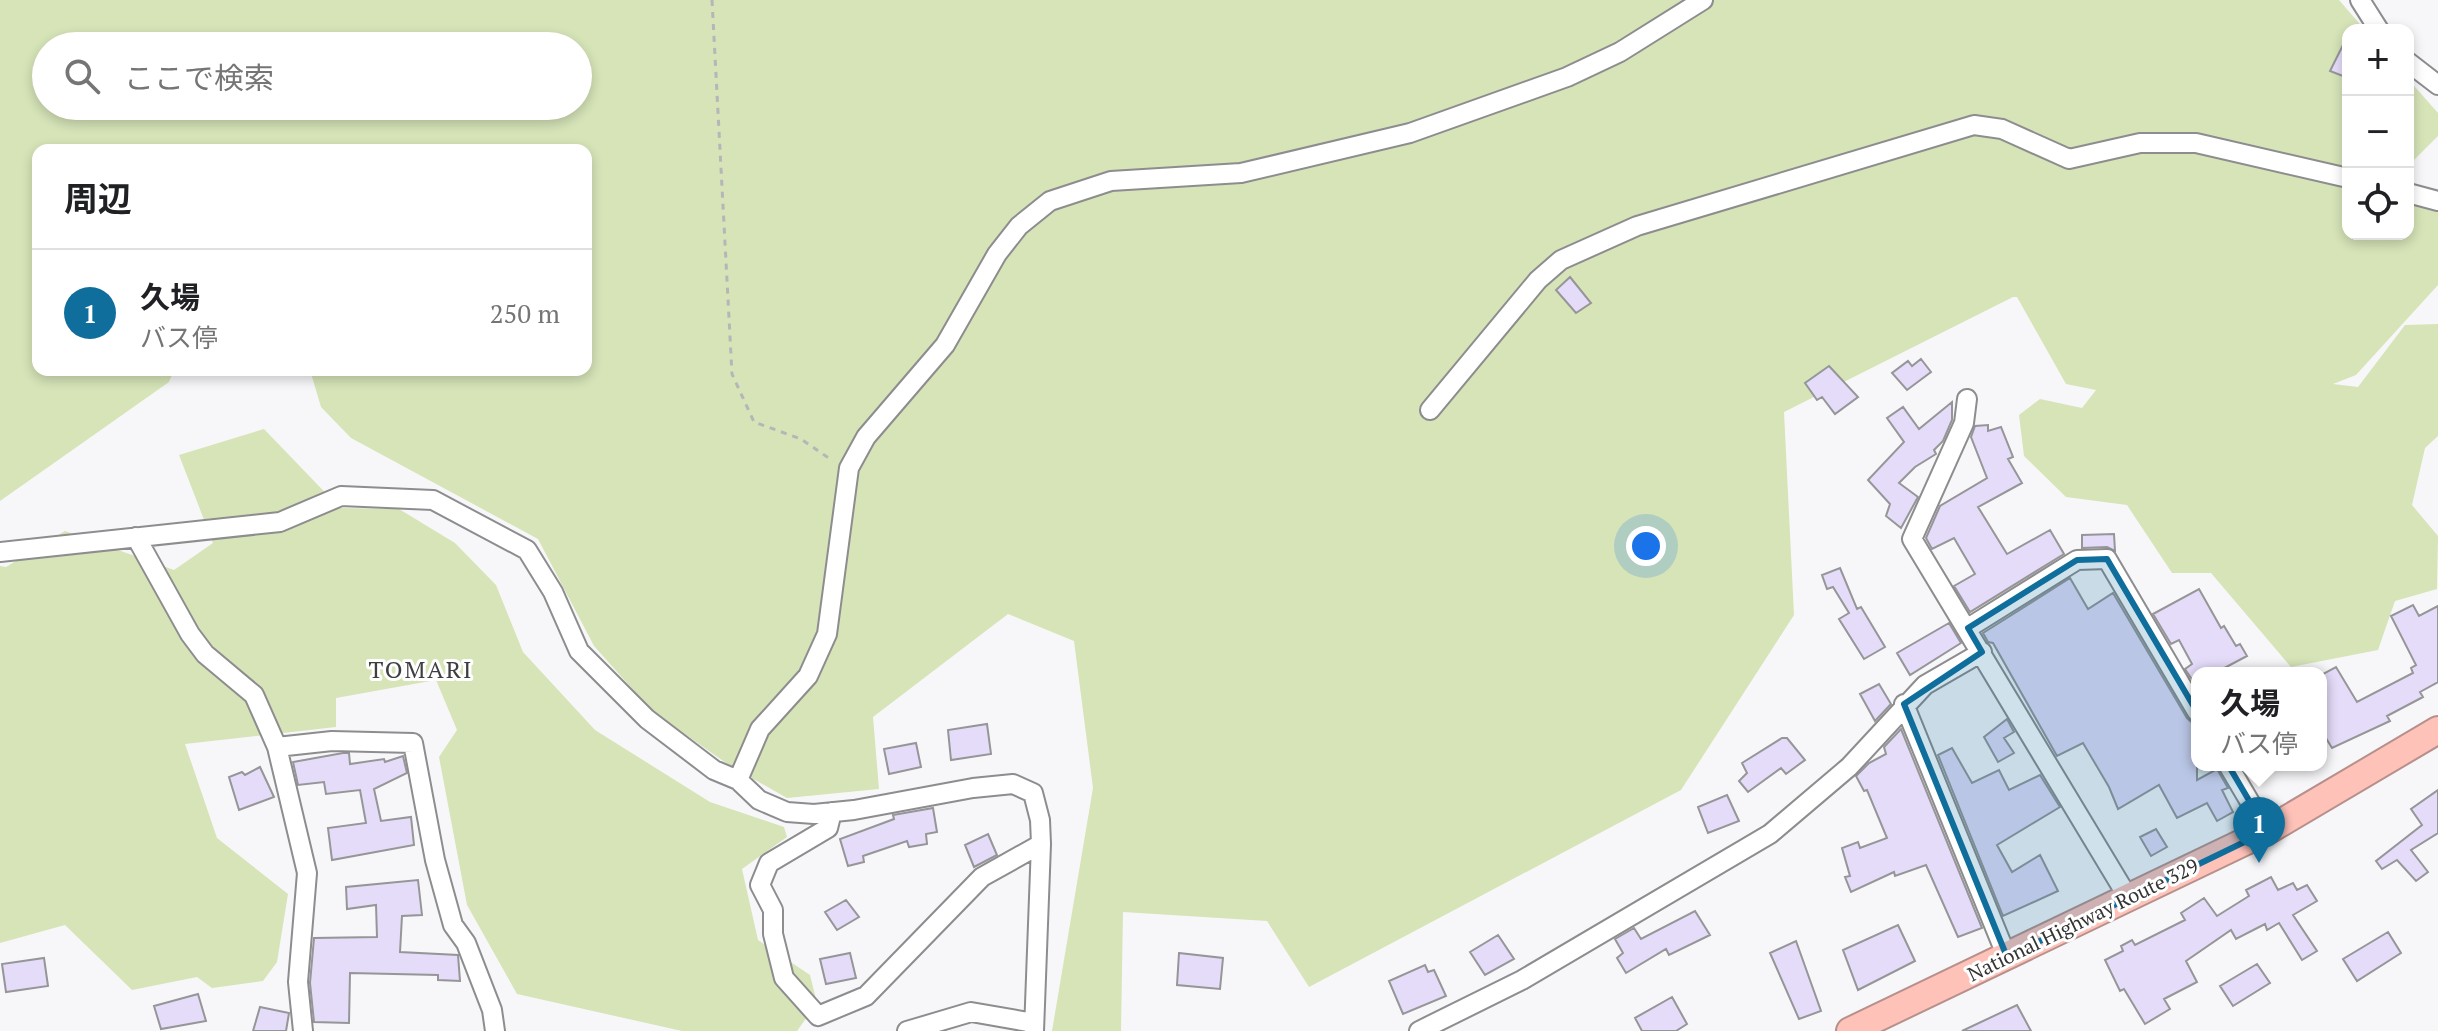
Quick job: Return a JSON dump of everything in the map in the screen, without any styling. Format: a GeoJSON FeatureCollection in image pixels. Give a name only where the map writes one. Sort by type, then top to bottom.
{"type":"FeatureCollection","features":[{"type":"Feature","properties":{"kind":"highway","name":"National Highway Route 329"},"geometry":{"type":"LineString","coordinates":[[1850,1031],[2267,831],[2438,730]]}},
{"type":"Feature","properties":{"kind":"street"},"geometry":{"type":"LineString","coordinates":[[738,780],[760,729],[808,676],[827,634],[849,468],[866,437],[945,345],[997,254],[1019,226],[1050,201],[1111,181],[1241,173],[1410,133],[1567,77],[1620,52],[1703,0]]}},
{"type":"Feature","properties":{"kind":"street"},"geometry":{"type":"LineString","coordinates":[[2360,0],[2375,24]]}},
{"type":"Feature","properties":{"kind":"street"},"geometry":{"type":"LineString","coordinates":[[2414,67],[2438,85]]}},
{"type":"Feature","properties":{"kind":"street"},"geometry":{"type":"LineString","coordinates":[[1430,410],[1538,280],[1561,260],[1637,226],[1974,125],[2002,129],[2069,159],[2140,143],[2196,143],[2342,177]]}},
{"type":"Feature","properties":{"kind":"street"},"geometry":{"type":"LineString","coordinates":[[2414,195],[2438,201]]}},
{"type":"Feature","properties":{"kind":"street"},"geometry":{"type":"LineString","coordinates":[[1967,399],[1964,423],[1912,539],[2129,899]]}},
{"type":"Feature","properties":{"kind":"street"},"geometry":{"type":"LineString","coordinates":[[0,552],[280,522],[341,496],[433,500],[527,550],[553,592],[579,651],[647,719],[714,770],[738,780],[759,800],[787,812],[832,812],[1013,784],[1033,793],[1040,820],[1041,844],[1034,1027],[971,1012],[907,1031]]}},
{"type":"Feature","properties":{"kind":"street"},"geometry":{"type":"LineString","coordinates":[[136,537],[197,644],[254,695],[277,747],[307,873],[298,982],[303,1031]]}},
{"type":"Feature","properties":{"kind":"street"},"geometry":{"type":"LineString","coordinates":[[1968,628],[2077,560],[2107,559],[2191,702]]}},
{"type":"Feature","properties":{"kind":"street"},"geometry":{"type":"LineString","coordinates":[[1419,1031],[1522,980],[1770,834],[1849,767],[1904,704],[1925,685],[1982,652]]}},
{"type":"Feature","properties":{"kind":"street"},"geometry":{"type":"LineString","coordinates":[[1904,704],[2007,957]]}},
{"type":"Feature","properties":{"kind":"street"},"geometry":{"type":"LineString","coordinates":[[277,747],[332,741],[413,743],[453,925],[466,943],[492,1010],[495,1031]]}},
{"type":"Feature","properties":{"kind":"street"},"geometry":{"type":"LineString","coordinates":[[2232,771],[2267,831]]}},
{"type":"Feature","properties":{"kind":"street"},"geometry":{"type":"LineString","coordinates":[[832,812],[828,828],[769,863],[760,885],[773,910],[773,934],[784,978],[818,1016],[866,996],[982,877],[1041,844]]}},
{"type":"Feature","properties":{"kind":"path"},"geometry":{"type":"LineString","coordinates":[[712,0],[732,374],[754,422],[801,439],[849,468]]}},
{"type":"Feature","properties":{"kind":"highlighted area"},"geometry":{"type":"Polygon","coordinates":[[[2107,559],[2267,831],[2007,957],[1904,704],[1982,652],[1968,628],[2077,560],[2107,559]]]}},
{"type":"Feature","properties":{"kind":"green space"},"geometry":{"type":"Polygon","coordinates":[[[0,0],[2339,0],[2360,24],[2342,24],[2342,240],[2414,240],[2414,186],[2438,199],[2438,285],[2356,375],[2333,384],[2358,387],[2405,325],[2438,324],[2438,436],[2425,448],[2412,505],[2438,536],[2437,589],[2395,601],[2378,650],[2291,667],[2211,573],[2172,573],[2127,505],[2066,497],[2024,456],[2019,415],[2040,399],[2082,408],[2096,390],[2066,384],[2017,297],[2013,297],[1784,412],[1794,615],[1681,790],[1309,987],[1267,921],[1123,912],[1121,1031],[1052,1031],[1093,788],[1074,641],[1008,614],[873,717],[879,789],[787,798],[729,765],[652,711],[594,646],[538,539],[351,438],[321,407],[312,376],[592,376],[592,144],[32,144],[32,376],[172,376],[169,382],[0,501],[0,0]]]}},
{"type":"Feature","properties":{"kind":"green space"},"geometry":{"type":"Polygon","coordinates":[[[2414,86],[2438,113],[2438,136],[2414,160],[2414,86]]]}},
{"type":"Feature","properties":{"kind":"green space"},"geometry":{"type":"Polygon","coordinates":[[[264,429],[340,508],[399,509],[455,543],[496,585],[523,652],[595,730],[710,802],[784,827],[787,837],[742,869],[758,940],[810,975],[817,1003],[797,1031],[682,1031],[517,994],[467,905],[439,757],[457,730],[436,680],[336,698],[336,727],[185,744],[217,838],[288,894],[277,962],[263,981],[212,988],[197,977],[132,990],[65,925],[0,943],[0,566],[6,567],[65,531],[174,570],[213,543],[179,455],[264,429]]]}},
{"type":"Feature","properties":{"kind":"building"},"geometry":{"type":"Polygon","coordinates":[[[2342,47],[2342,76],[2330,71],[2342,47]]]}},
{"type":"Feature","properties":{"kind":"building"},"geometry":{"type":"Polygon","coordinates":[[[1570,277],[1591,303],[1576,313],[1556,290],[1570,277]]]}},
{"type":"Feature","properties":{"kind":"building"},"geometry":{"type":"Polygon","coordinates":[[[1921,359],[1931,372],[1907,390],[1892,373],[1908,361],[1912,366],[1921,359]]]}},
{"type":"Feature","properties":{"kind":"building"},"geometry":{"type":"Polygon","coordinates":[[[1829,366],[1858,397],[1835,414],[1822,397],[1817,400],[1805,383],[1829,366]]]}},
{"type":"Feature","properties":{"kind":"building"},"geometry":{"type":"Polygon","coordinates":[[[1952,402],[1952,420],[1943,441],[1934,450],[1936,454],[1915,467],[1899,483],[1918,497],[1901,528],[1886,516],[1890,504],[1868,480],[1904,442],[1887,418],[1903,407],[1919,429],[1952,402]]]}},
{"type":"Feature","properties":{"kind":"building"},"geometry":{"type":"Polygon","coordinates":[[[1988,425],[1988,431],[2001,427],[2013,457],[2008,459],[2022,483],[1978,507],[2007,554],[2050,530],[2064,554],[1970,612],[1954,586],[1975,574],[1954,538],[1932,549],[1926,538],[1940,506],[1987,478],[1971,437],[1975,426],[1988,425]]]}},
{"type":"Feature","properties":{"kind":"building"},"geometry":{"type":"Polygon","coordinates":[[[2114,534],[2115,551],[2107,547],[2082,548],[2082,535],[2114,534]]]}},
{"type":"Feature","properties":{"kind":"building"},"geometry":{"type":"Polygon","coordinates":[[[1840,568],[1857,609],[1861,607],[1885,647],[1864,659],[1839,619],[1849,613],[1833,587],[1827,589],[1822,575],[1840,568]]]}},
{"type":"Feature","properties":{"kind":"building"},"geometry":{"type":"Polygon","coordinates":[[[2070,578],[2088,609],[2113,593],[2191,722],[2191,771],[2197,771],[2197,780],[2218,771],[2228,788],[2222,790],[2233,812],[2217,821],[2207,803],[2177,818],[2159,785],[2118,809],[2083,743],[2057,756],[1993,643],[1988,642],[1983,633],[2070,578]]]}},
{"type":"Feature","properties":{"kind":"building"},"geometry":{"type":"Polygon","coordinates":[[[2199,589],[2221,628],[2224,626],[2236,646],[2240,644],[2247,656],[2226,667],[2191,667],[2191,678],[2185,669],[2192,664],[2179,640],[2171,644],[2153,614],[2199,589]]]}},
{"type":"Feature","properties":{"kind":"building"},"geometry":{"type":"Polygon","coordinates":[[[2413,605],[2419,616],[2438,606],[2438,682],[2420,692],[2423,697],[2387,716],[2390,721],[2332,748],[2327,740],[2327,672],[2336,667],[2357,702],[2413,673],[2411,668],[2416,665],[2391,616],[2413,605]]]}},
{"type":"Feature","properties":{"kind":"building"},"geometry":{"type":"Polygon","coordinates":[[[1949,623],[1961,643],[1910,675],[1897,653],[1949,623]]]}},
{"type":"Feature","properties":{"kind":"building"},"geometry":{"type":"Polygon","coordinates":[[[1879,684],[1891,704],[1875,721],[1860,694],[1879,684]]]}},
{"type":"Feature","properties":{"kind":"building"},"geometry":{"type":"Polygon","coordinates":[[[2007,719],[2014,732],[2004,738],[2014,753],[1998,762],[1984,737],[2007,719]]]}},
{"type":"Feature","properties":{"kind":"building"},"geometry":{"type":"Polygon","coordinates":[[[987,724],[991,754],[951,760],[948,730],[987,724]]]}},
{"type":"Feature","properties":{"kind":"building"},"geometry":{"type":"Polygon","coordinates":[[[1901,729],[1982,928],[1958,937],[1926,865],[1895,876],[1894,872],[1851,892],[1845,877],[1850,876],[1842,848],[1858,842],[1860,848],[1887,838],[1867,790],[1864,791],[1856,776],[1869,763],[1886,754],[1884,747],[1901,729]]]}},
{"type":"Feature","properties":{"kind":"building"},"geometry":{"type":"Polygon","coordinates":[[[1782,738],[1787,738],[1805,760],[1786,774],[1781,768],[1748,792],[1739,781],[1747,773],[1742,763],[1782,738]]]}},
{"type":"Feature","properties":{"kind":"building"},"geometry":{"type":"Polygon","coordinates":[[[916,743],[921,767],[889,774],[884,749],[916,743]]]}},
{"type":"Feature","properties":{"kind":"building"},"geometry":{"type":"Polygon","coordinates":[[[1952,748],[1972,783],[1999,770],[2009,790],[2040,775],[2060,807],[1997,845],[2012,872],[2040,855],[2058,891],[2003,916],[1938,755],[1952,748]]]}},
{"type":"Feature","properties":{"kind":"building"},"geometry":{"type":"Polygon","coordinates":[[[349,753],[350,764],[384,759],[385,762],[403,756],[407,773],[374,789],[381,821],[411,817],[414,845],[332,860],[328,828],[366,823],[360,790],[326,794],[324,782],[298,785],[293,762],[349,753]]]}},
{"type":"Feature","properties":{"kind":"building"},"geometry":{"type":"Polygon","coordinates":[[[260,767],[274,797],[239,810],[229,777],[242,772],[245,775],[260,767]]]}},
{"type":"Feature","properties":{"kind":"building"},"geometry":{"type":"Polygon","coordinates":[[[2438,790],[2438,833],[2411,850],[2428,872],[2416,881],[2397,860],[2382,869],[2376,861],[2422,825],[2411,809],[2438,790]]]}},
{"type":"Feature","properties":{"kind":"building"},"geometry":{"type":"Polygon","coordinates":[[[1727,795],[1739,821],[1708,833],[1698,807],[1727,795]]]}},
{"type":"Feature","properties":{"kind":"building"},"geometry":{"type":"Polygon","coordinates":[[[933,808],[937,832],[926,834],[927,844],[909,847],[907,841],[863,856],[864,862],[848,866],[840,839],[894,819],[893,815],[933,808]]]}},
{"type":"Feature","properties":{"kind":"building"},"geometry":{"type":"Polygon","coordinates":[[[2156,829],[2167,847],[2151,856],[2140,837],[2156,829]]]}},
{"type":"Feature","properties":{"kind":"building"},"geometry":{"type":"Polygon","coordinates":[[[988,834],[997,855],[974,867],[965,845],[988,834]]]}},
{"type":"Feature","properties":{"kind":"building"},"geometry":{"type":"Polygon","coordinates":[[[2271,877],[2278,890],[2293,883],[2297,890],[2307,885],[2317,901],[2293,915],[2317,951],[2302,960],[2279,923],[2267,930],[2265,924],[2236,939],[2231,930],[2186,961],[2197,982],[2164,999],[2170,1009],[2145,1024],[2124,989],[2120,991],[2105,960],[2123,951],[2121,946],[2132,940],[2135,945],[2185,920],[2181,913],[2204,898],[2217,916],[2249,896],[2246,890],[2271,877]]]}},
{"type":"Feature","properties":{"kind":"building"},"geometry":{"type":"Polygon","coordinates":[[[418,880],[422,915],[402,916],[400,952],[458,955],[460,981],[438,980],[438,975],[350,973],[349,1023],[314,1022],[310,983],[314,938],[377,937],[376,905],[347,909],[346,887],[418,880]]]}},
{"type":"Feature","properties":{"kind":"building"},"geometry":{"type":"Polygon","coordinates":[[[846,900],[859,917],[837,930],[825,912],[846,900]]]}},
{"type":"Feature","properties":{"kind":"building"},"geometry":{"type":"Polygon","coordinates":[[[1695,911],[1710,935],[1669,955],[1666,949],[1626,973],[1617,958],[1623,953],[1615,939],[1634,928],[1641,939],[1695,911]]]}},
{"type":"Feature","properties":{"kind":"building"},"geometry":{"type":"Polygon","coordinates":[[[1898,925],[1915,961],[1858,990],[1843,950],[1898,925]]]}},
{"type":"Feature","properties":{"kind":"building"},"geometry":{"type":"Polygon","coordinates":[[[2388,932],[2401,953],[2357,981],[2343,959],[2388,932]]]}},
{"type":"Feature","properties":{"kind":"building"},"geometry":{"type":"Polygon","coordinates":[[[1498,935],[1514,959],[1485,975],[1470,952],[1498,935]]]}},
{"type":"Feature","properties":{"kind":"building"},"geometry":{"type":"Polygon","coordinates":[[[1796,941],[1821,1011],[1799,1019],[1770,953],[1796,941]]]}},
{"type":"Feature","properties":{"kind":"building"},"geometry":{"type":"Polygon","coordinates":[[[850,953],[856,978],[826,984],[820,959],[850,953]]]}},
{"type":"Feature","properties":{"kind":"building"},"geometry":{"type":"Polygon","coordinates":[[[1179,953],[1223,958],[1220,989],[1177,985],[1179,953]]]}},
{"type":"Feature","properties":{"kind":"building"},"geometry":{"type":"Polygon","coordinates":[[[44,958],[48,986],[6,992],[2,964],[44,958]]]}},
{"type":"Feature","properties":{"kind":"building"},"geometry":{"type":"Polygon","coordinates":[[[2257,964],[2270,983],[2233,1006],[2220,986],[2257,964]]]}},
{"type":"Feature","properties":{"kind":"building"},"geometry":{"type":"Polygon","coordinates":[[[1425,965],[1428,972],[1434,970],[1446,996],[1403,1014],[1389,981],[1425,965]]]}},
{"type":"Feature","properties":{"kind":"building"},"geometry":{"type":"Polygon","coordinates":[[[198,994],[206,1021],[161,1029],[154,1006],[198,994]]]}},
{"type":"Feature","properties":{"kind":"building"},"geometry":{"type":"Polygon","coordinates":[[[1672,997],[1687,1024],[1676,1031],[1642,1031],[1635,1018],[1672,997]]]}},
{"type":"Feature","properties":{"kind":"building"},"geometry":{"type":"Polygon","coordinates":[[[2017,1005],[2031,1031],[1962,1031],[2017,1005]]]}},
{"type":"Feature","properties":{"kind":"building"},"geometry":{"type":"Polygon","coordinates":[[[260,1007],[289,1013],[286,1031],[253,1031],[260,1007]]]}},
{"type":"Feature","properties":{"kind":"place","name":"久場"},"geometry":{"type":"Point","coordinates":[2259,863]}},
{"type":"Feature","properties":{"kind":"district","name":"TOMARI"},"geometry":{"type":"Point","coordinates":[421,670]}}]}
